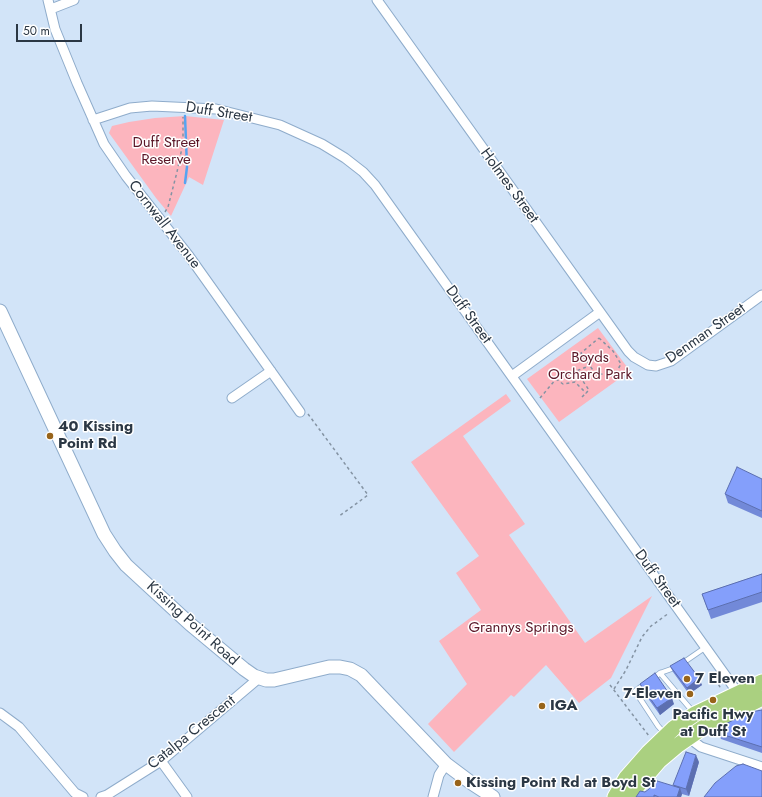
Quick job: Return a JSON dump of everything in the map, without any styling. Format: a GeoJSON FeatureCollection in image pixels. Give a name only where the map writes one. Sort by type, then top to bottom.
{"type":"FeatureCollection","features":[{"type":"Feature","properties":{"kind":"highway"},"geometry":{"type":"LineString","coordinates":[[614,797],[626,778],[648,753],[679,724],[695,714],[762,682]]}},
{"type":"Feature","properties":{"kind":"highway"},"geometry":{"type":"LineString","coordinates":[[628,797],[659,761],[688,738],[704,727],[762,698]]}},
{"type":"Feature","properties":{"kind":"main road","name":"Kissing Point Road"},"geometry":{"type":"LineString","coordinates":[[0,311],[104,534],[126,564],[190,624],[244,669],[259,678],[274,680],[329,666],[340,666],[361,675],[446,764],[493,797]]}},
{"type":"Feature","properties":{"kind":"street"},"geometry":{"type":"LineString","coordinates":[[49,5],[74,0]]}},
{"type":"Feature","properties":{"kind":"street","name":"Holmes Street"},"geometry":{"type":"LineString","coordinates":[[376,0],[628,351],[640,362],[648,365]]}},
{"type":"Feature","properties":{"kind":"street","name":"Cornwall Avenue"},"geometry":{"type":"LineString","coordinates":[[49,5],[56,28],[104,144],[126,176],[189,256],[300,412]]}},
{"type":"Feature","properties":{"kind":"street","name":"Duff Street"},"geometry":{"type":"LineString","coordinates":[[93,120],[130,108],[152,106],[216,109],[280,125],[322,144],[345,158],[363,172],[375,185],[738,693]]}},
{"type":"Feature","properties":{"kind":"street","name":"Denman Street"},"geometry":{"type":"LineString","coordinates":[[648,365],[656,366],[671,361],[762,295]]}},
{"type":"Feature","properties":{"kind":"street"},"geometry":{"type":"LineString","coordinates":[[512,376],[600,312]]}},
{"type":"Feature","properties":{"kind":"street"},"geometry":{"type":"LineString","coordinates":[[232,398],[271,371]]}},
{"type":"Feature","properties":{"kind":"street","name":"Catalpa Crescent"},"geometry":{"type":"LineString","coordinates":[[101,797],[107,795],[161,761],[259,678]]}},
{"type":"Feature","properties":{"kind":"street"},"geometry":{"type":"LineString","coordinates":[[0,713],[19,728],[75,793],[83,797]]}},
{"type":"Feature","properties":{"kind":"street"},"geometry":{"type":"LineString","coordinates":[[679,724],[688,738],[701,747],[737,762],[762,767]]}},
{"type":"Feature","properties":{"kind":"street"},"geometry":{"type":"LineString","coordinates":[[161,761],[187,797]]}},
{"type":"Feature","properties":{"kind":"street"},"geometry":{"type":"LineString","coordinates":[[433,797],[439,775],[446,764]]}},
{"type":"Feature","properties":{"kind":"lane"},"geometry":{"type":"LineString","coordinates":[[666,735],[658,726],[635,691],[660,673],[677,667],[706,648]]}},
{"type":"Feature","properties":{"kind":"lane"},"geometry":{"type":"LineString","coordinates":[[660,673],[695,714]]}},
{"type":"Feature","properties":{"kind":"path"},"geometry":{"type":"LineString","coordinates":[[160,220],[168,207],[178,172],[183,143],[183,115]]}},
{"type":"Feature","properties":{"kind":"path"},"geometry":{"type":"LineString","coordinates":[[598,338],[613,351],[621,364],[614,376],[595,373],[590,366],[580,353],[598,338]]}},
{"type":"Feature","properties":{"kind":"path"},"geometry":{"type":"LineString","coordinates":[[540,398],[556,379],[590,366]]}},
{"type":"Feature","properties":{"kind":"path"},"geometry":{"type":"LineString","coordinates":[[576,371],[589,390],[582,397]]}},
{"type":"Feature","properties":{"kind":"path"},"geometry":{"type":"LineString","coordinates":[[560,373],[564,373],[566,375]]}},
{"type":"Feature","properties":{"kind":"path"},"geometry":{"type":"LineString","coordinates":[[556,379],[563,384],[575,382],[586,393]]}},
{"type":"Feature","properties":{"kind":"path"},"geometry":{"type":"LineString","coordinates":[[300,412],[306,411],[368,495],[338,517]]}},
{"type":"Feature","properties":{"kind":"path"},"geometry":{"type":"LineString","coordinates":[[614,689],[626,670],[642,637],[651,626],[671,612]]}},
{"type":"Feature","properties":{"kind":"path"},"geometry":{"type":"LineString","coordinates":[[610,685],[649,736]]}},
{"type":"Feature","properties":{"kind":"green space","name":"Duff Street Reserve"},"geometry":{"type":"Polygon","coordinates":[[[185,116],[224,120],[203,185],[189,177],[171,216],[156,198],[109,133],[112,126],[129,122],[155,118],[185,116]]]}},
{"type":"Feature","properties":{"kind":"green space","name":"Boyds Orchard Park"},"geometry":{"type":"Polygon","coordinates":[[[598,328],[630,371],[559,422],[527,379],[598,328]]]}},
{"type":"Feature","properties":{"kind":"green space","name":"Grannys Springs"},"geometry":{"type":"Polygon","coordinates":[[[506,394],[511,401],[463,436],[525,524],[509,535],[585,643],[652,596],[611,678],[579,703],[546,665],[514,697],[511,695],[454,752],[428,724],[467,684],[439,641],[481,610],[456,573],[479,556],[411,462],[506,394]]]}},
{"type":"Feature","properties":{"kind":"building"},"geometry":{"type":"Polygon","coordinates":[[[737,467],[762,479],[762,511],[725,494],[737,467]]]}},
{"type":"Feature","properties":{"kind":"building"},"geometry":{"type":"Polygon","coordinates":[[[762,574],[762,592],[708,610],[702,594],[762,574]]]}},
{"type":"Feature","properties":{"kind":"building","name":"7 Eleven"},"geometry":{"type":"Polygon","coordinates":[[[684,658],[699,678],[687,688],[670,666],[684,658]]]}},
{"type":"Feature","properties":{"kind":"building"},"geometry":{"type":"Polygon","coordinates":[[[655,673],[672,698],[657,708],[640,684],[655,673]]]}},
{"type":"Feature","properties":{"kind":"building"},"geometry":{"type":"Polygon","coordinates":[[[762,710],[762,747],[718,733],[718,728],[745,713],[762,710]]]}},
{"type":"Feature","properties":{"kind":"building"},"geometry":{"type":"Polygon","coordinates":[[[686,752],[696,755],[686,789],[673,785],[686,752]]]}},
{"type":"Feature","properties":{"kind":"building"},"geometry":{"type":"Polygon","coordinates":[[[743,764],[762,771],[762,797],[704,797],[715,783],[736,766],[743,764]]]}},
{"type":"Feature","properties":{"kind":"building"},"geometry":{"type":"Polygon","coordinates":[[[654,780],[680,788],[677,797],[659,797],[654,795],[654,797],[636,797],[640,791],[645,792],[649,789],[654,780]]]}},
{"type":"Feature","properties":{"kind":"waterway"},"geometry":{"type":"LineString","coordinates":[[185,116],[187,167],[185,183]]}},
{"type":"Feature","properties":{"kind":"place","name":"40 Kissing Point Rd"},"geometry":{"type":"Point","coordinates":[50,436]}},
{"type":"Feature","properties":{"kind":"place","name":"7 Eleven"},"geometry":{"type":"Point","coordinates":[687,679]}},
{"type":"Feature","properties":{"kind":"place","name":"7-Eleven"},"geometry":{"type":"Point","coordinates":[690,694]}},
{"type":"Feature","properties":{"kind":"place","name":"Pacific Hwy at Duff St"},"geometry":{"type":"Point","coordinates":[713,700]}},
{"type":"Feature","properties":{"kind":"place","name":"IGA"},"geometry":{"type":"Point","coordinates":[542,706]}},
{"type":"Feature","properties":{"kind":"place","name":"Kissing Point Rd at Boyd St"},"geometry":{"type":"Point","coordinates":[458,783]}}]}
